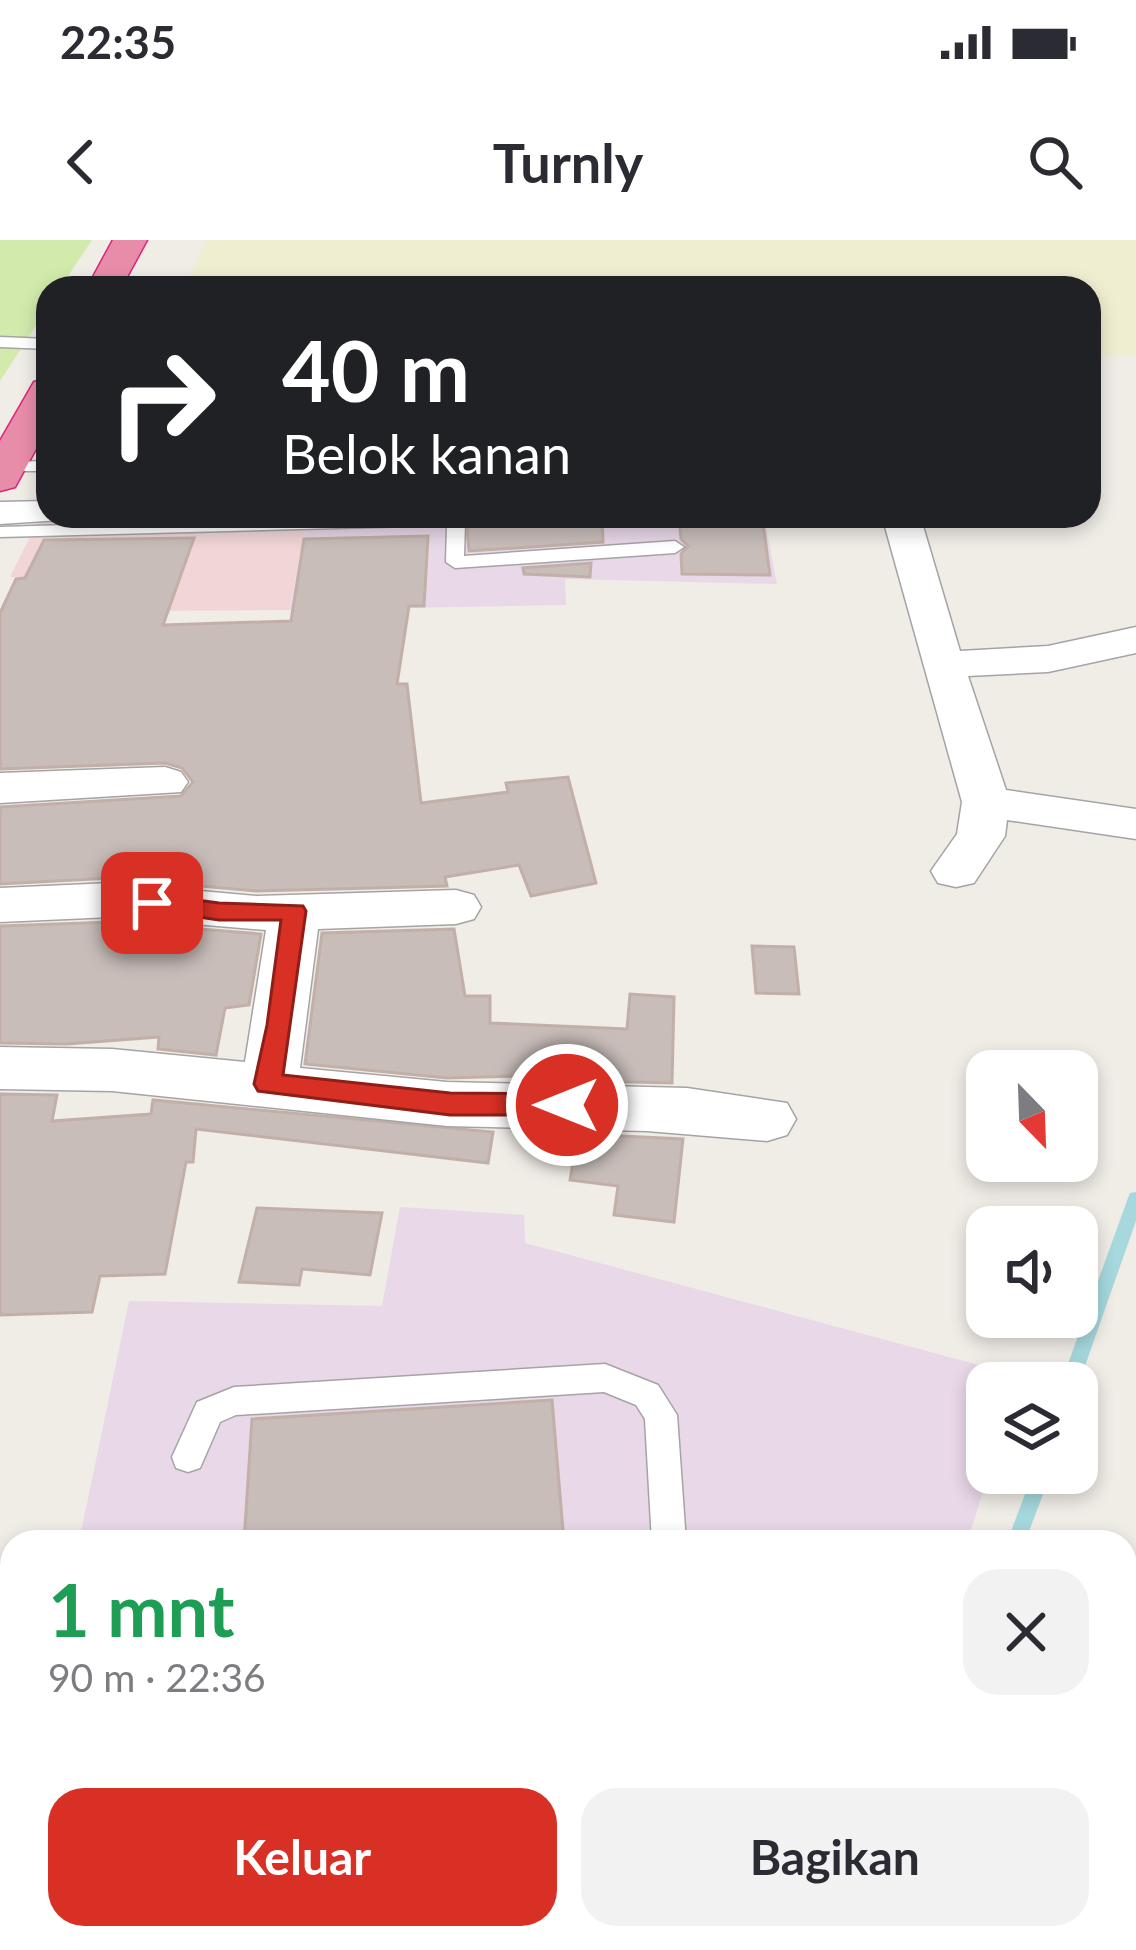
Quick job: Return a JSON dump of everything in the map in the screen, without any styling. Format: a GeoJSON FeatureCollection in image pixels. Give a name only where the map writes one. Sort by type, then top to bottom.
{"type":"FeatureCollection","features":[{"type":"Feature","properties":{"kind":"highway"},"geometry":{"type":"LineString","coordinates":[[110,276],[130,240]]}},
{"type":"Feature","properties":{"kind":"highway"},"geometry":{"type":"LineString","coordinates":[[3,472],[36,412]]}},
{"type":"Feature","properties":{"kind":"street"},"geometry":{"type":"LineString","coordinates":[[904,528],[986,802],[981,836],[956,871]]}},
{"type":"Feature","properties":{"kind":"street"},"geometry":{"type":"LineString","coordinates":[[944,664],[1048,659],[1136,640]]}},
{"type":"Feature","properties":{"kind":"street"},"geometry":{"type":"LineString","coordinates":[[0,788],[165,782]]}},
{"type":"Feature","properties":{"kind":"street"},"geometry":{"type":"LineString","coordinates":[[986,802],[1136,824]]}},
{"type":"Feature","properties":{"kind":"street"},"geometry":{"type":"LineString","coordinates":[[0,904],[112,900],[219,911],[456,907]]}},
{"type":"Feature","properties":{"kind":"street"},"geometry":{"type":"LineString","coordinates":[[268,1084],[294,911]]}},
{"type":"Feature","properties":{"kind":"street"},"geometry":{"type":"LineString","coordinates":[[0,1068],[123,1069],[450,1104],[693,1107],[767,1119]]}},
{"type":"Feature","properties":{"kind":"lane"},"geometry":{"type":"LineString","coordinates":[[0,342],[36,344]]}},
{"type":"Feature","properties":{"kind":"lane"},"geometry":{"type":"LineString","coordinates":[[3,472],[36,468]]}},
{"type":"Feature","properties":{"kind":"lane"},"geometry":{"type":"LineString","coordinates":[[456,528],[454,562],[675,547]]}},
{"type":"Feature","properties":{"kind":"lane"},"geometry":{"type":"LineString","coordinates":[[188,1457],[208,1412],[234,1401],[605,1378],[647,1395],[661,1415],[668,1530]]}},
{"type":"Feature","properties":{"kind":"shaded area"},"geometry":{"type":"Polygon","coordinates":[[[36,525],[306,528],[289,610],[156,611],[168,578],[10,577],[36,525]]]}},
{"type":"Feature","properties":{"kind":"shaded area"},"geometry":{"type":"Polygon","coordinates":[[[306,528],[766,528],[777,584],[565,579],[566,605],[289,610],[306,528]]]}},
{"type":"Feature","properties":{"kind":"shaded area"},"geometry":{"type":"Polygon","coordinates":[[[400,1207],[524,1215],[525,1243],[968,1362],[966,1494],[982,1494],[971,1530],[81,1530],[129,1301],[382,1306],[400,1207]]]}},
{"type":"Feature","properties":{"kind":"green space"},"geometry":{"type":"Polygon","coordinates":[[[0,240],[92,240],[68,276],[36,276],[36,326],[0,381],[0,240]]]}},
{"type":"Feature","properties":{"kind":"green space"},"geometry":{"type":"Polygon","coordinates":[[[206,240],[1136,240],[1136,356],[1101,357],[1101,276],[190,276],[206,240]]]}},
{"type":"Feature","properties":{"kind":"building"},"geometry":{"type":"Polygon","coordinates":[[[467,528],[602,528],[603,542],[469,551],[467,528]]]}},
{"type":"Feature","properties":{"kind":"building"},"geometry":{"type":"Polygon","coordinates":[[[680,528],[764,528],[770,575],[682,574],[681,554],[688,546],[680,528]]]}},
{"type":"Feature","properties":{"kind":"building"},"geometry":{"type":"Polygon","coordinates":[[[428,536],[424,606],[409,606],[397,684],[407,684],[421,803],[508,792],[506,783],[568,777],[596,883],[531,896],[519,865],[445,877],[447,886],[257,891],[112,878],[0,884],[0,807],[181,796],[193,782],[182,768],[165,763],[0,769],[0,613],[16,579],[25,578],[44,540],[194,538],[163,625],[291,621],[304,539],[428,536]]]}},
{"type":"Feature","properties":{"kind":"building"},"geometry":{"type":"Polygon","coordinates":[[[591,563],[590,577],[524,574],[523,568],[591,563]]]}},
{"type":"Feature","properties":{"kind":"building"},"geometry":{"type":"Polygon","coordinates":[[[112,922],[261,934],[249,1005],[225,1008],[216,1055],[158,1049],[159,1037],[0,1043],[0,926],[112,922]]]}},
{"type":"Feature","properties":{"kind":"building"},"geometry":{"type":"Polygon","coordinates":[[[454,929],[465,996],[490,996],[490,1023],[627,1029],[630,994],[674,997],[672,1083],[588,1081],[589,1074],[447,1078],[305,1064],[322,933],[454,929]]]}},
{"type":"Feature","properties":{"kind":"building"},"geometry":{"type":"Polygon","coordinates":[[[752,946],[794,947],[799,994],[756,993],[752,946]]]}},
{"type":"Feature","properties":{"kind":"building"},"geometry":{"type":"Polygon","coordinates":[[[0,1094],[57,1095],[52,1121],[151,1114],[153,1100],[493,1132],[488,1163],[196,1129],[193,1162],[186,1162],[165,1274],[100,1276],[92,1312],[0,1315],[0,1094]]]}},
{"type":"Feature","properties":{"kind":"building"},"geometry":{"type":"Polygon","coordinates":[[[578,1134],[683,1139],[674,1222],[614,1215],[618,1186],[570,1180],[578,1134]]]}},
{"type":"Feature","properties":{"kind":"building"},"geometry":{"type":"Polygon","coordinates":[[[257,1208],[382,1213],[370,1275],[302,1269],[299,1285],[239,1282],[257,1208]]]}},
{"type":"Feature","properties":{"kind":"building"},"geometry":{"type":"Polygon","coordinates":[[[552,1400],[563,1530],[245,1530],[252,1419],[552,1400]]]}},
{"type":"Feature","properties":{"kind":"waterway"},"geometry":{"type":"LineString","coordinates":[[1077,1362],[1136,1198]]}},
{"type":"Feature","properties":{"kind":"waterway"},"geometry":{"type":"LineString","coordinates":[[1021,1530],[1034,1494]]}},
{"type":"Feature","properties":{"kind":"route"},"geometry":{"type":"LineString","coordinates":[[152,903],[219,911],[294,911],[268,1084],[450,1104],[567,1105]]}}]}
